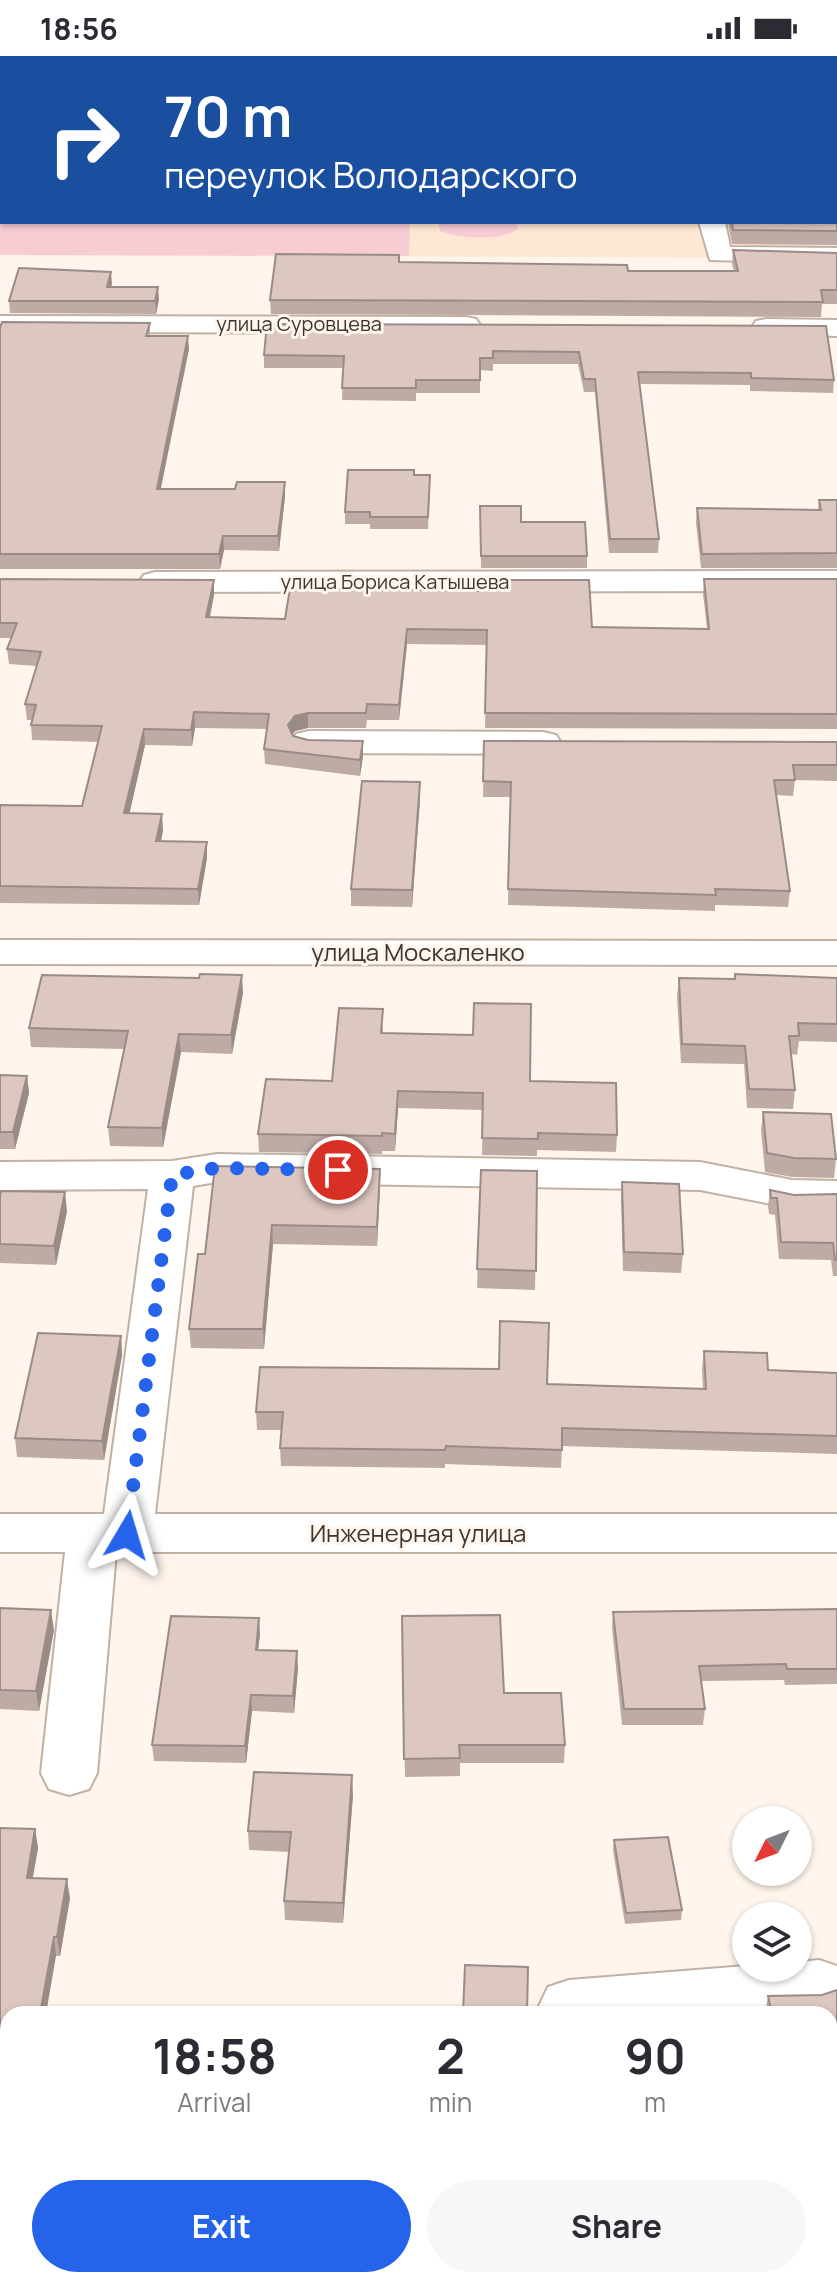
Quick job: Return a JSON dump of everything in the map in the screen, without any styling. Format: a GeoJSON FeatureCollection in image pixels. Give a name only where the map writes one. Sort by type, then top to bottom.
{"type":"FeatureCollection","features":[{"type":"Feature","properties":{"kind":"street"},"geometry":{"type":"LineString","coordinates":[[789,234],[714,228],[719,255],[837,256]]}},
{"type":"Feature","properties":{"kind":"street","name":"улица Суровцева"},"geometry":{"type":"LineString","coordinates":[[0,324],[489,325]]}},
{"type":"Feature","properties":{"kind":"street"},"geometry":{"type":"LineString","coordinates":[[742,327],[837,328]]}},
{"type":"Feature","properties":{"kind":"street","name":"улица Бориса Катышева"},"geometry":{"type":"LineString","coordinates":[[126,582],[837,581]]}},
{"type":"Feature","properties":{"kind":"street"},"geometry":{"type":"LineString","coordinates":[[309,742],[573,743]]}},
{"type":"Feature","properties":{"kind":"street","name":"улица Москаленко"},"geometry":{"type":"LineString","coordinates":[[0,952],[837,953]]}},
{"type":"Feature","properties":{"kind":"street"},"geometry":{"type":"LineString","coordinates":[[0,1176],[172,1175],[217,1168],[700,1176],[792,1194],[837,1195]]}},
{"type":"Feature","properties":{"kind":"street"},"geometry":{"type":"LineString","coordinates":[[69,1773],[172,1175]]}},
{"type":"Feature","properties":{"kind":"street","name":"Инженерная улица"},"geometry":{"type":"LineString","coordinates":[[0,1533],[837,1533]]}},
{"type":"Feature","properties":{"kind":"street"},"geometry":{"type":"LineString","coordinates":[[569,2006],[819,1986]]}},
{"type":"Feature","properties":{"kind":"shaded area"},"geometry":{"type":"Polygon","coordinates":[[[0,224],[837,224],[837,258],[0,255],[0,224]]]}},
{"type":"Feature","properties":{"kind":"shaded area"},"geometry":{"type":"Polygon","coordinates":[[[0,224],[410,224],[409,256],[0,255],[0,224]]]}},
{"type":"Feature","properties":{"kind":"shaded area"},"geometry":{"type":"Polygon","coordinates":[[[438,224],[518,224],[518,228],[511,232],[492,237],[468,237],[440,231],[438,224]]]}},
{"type":"Feature","properties":{"kind":"building"},"geometry":{"type":"Polygon","coordinates":[[[732,224],[837,224],[837,231],[733,230],[732,224]]]}},
{"type":"Feature","properties":{"kind":"building"},"geometry":{"type":"Polygon","coordinates":[[[733,250],[837,253],[837,290],[821,290],[823,302],[270,300],[276,254],[399,255],[399,262],[627,265],[628,271],[738,271],[733,250]]]}},
{"type":"Feature","properties":{"kind":"building"},"geometry":{"type":"Polygon","coordinates":[[[19,268],[111,272],[107,287],[158,287],[155,301],[9,301],[19,268]]]}},
{"type":"Feature","properties":{"kind":"building"},"geometry":{"type":"Polygon","coordinates":[[[2,322],[150,323],[146,336],[188,336],[157,489],[235,489],[237,482],[285,482],[278,536],[223,536],[219,554],[0,554],[2,322]]]}},
{"type":"Feature","properties":{"kind":"building"},"geometry":{"type":"Polygon","coordinates":[[[267,324],[826,326],[834,380],[751,378],[751,373],[638,372],[659,539],[610,539],[595,379],[584,379],[579,352],[493,351],[493,358],[480,358],[480,380],[416,380],[416,388],[342,388],[344,356],[264,355],[267,324]]]}},
{"type":"Feature","properties":{"kind":"building"},"geometry":{"type":"Polygon","coordinates":[[[348,470],[414,470],[414,475],[430,475],[428,517],[370,517],[370,512],[345,512],[348,470]]]}},
{"type":"Feature","properties":{"kind":"building"},"geometry":{"type":"Polygon","coordinates":[[[819,500],[837,500],[837,553],[702,554],[697,508],[821,510],[819,500]]]}},
{"type":"Feature","properties":{"kind":"building"},"geometry":{"type":"Polygon","coordinates":[[[480,506],[521,506],[521,522],[585,522],[587,556],[481,556],[480,506]]]}},
{"type":"Feature","properties":{"kind":"building"},"geometry":{"type":"Polygon","coordinates":[[[0,579],[214,580],[206,617],[285,619],[290,588],[481,591],[481,580],[589,580],[592,627],[709,629],[704,579],[837,579],[837,714],[485,713],[487,630],[407,629],[399,705],[367,704],[366,713],[308,713],[295,716],[288,725],[293,736],[308,740],[363,741],[360,760],[264,749],[269,714],[194,712],[191,730],[144,729],[124,813],[162,814],[156,841],[207,842],[198,889],[0,886],[0,805],[82,806],[102,726],[31,725],[36,705],[25,704],[41,652],[7,649],[17,623],[0,623],[0,579]]]}},
{"type":"Feature","properties":{"kind":"building"},"geometry":{"type":"Polygon","coordinates":[[[484,741],[837,742],[837,765],[793,765],[795,780],[774,780],[790,891],[715,889],[716,895],[508,889],[511,782],[483,781],[484,741]]]}},
{"type":"Feature","properties":{"kind":"building"},"geometry":{"type":"Polygon","coordinates":[[[362,781],[420,782],[412,890],[351,889],[362,781]]]}},
{"type":"Feature","properties":{"kind":"building"},"geometry":{"type":"Polygon","coordinates":[[[200,974],[242,975],[231,1035],[179,1034],[162,1128],[108,1127],[128,1031],[29,1028],[42,975],[199,978],[200,974]]]}},
{"type":"Feature","properties":{"kind":"building"},"geometry":{"type":"Polygon","coordinates":[[[735,974],[837,978],[837,1024],[798,1023],[799,1036],[789,1036],[795,1090],[749,1089],[745,1046],[682,1044],[679,978],[735,979],[735,974]]]}},
{"type":"Feature","properties":{"kind":"building"},"geometry":{"type":"Polygon","coordinates":[[[474,1003],[531,1004],[530,1081],[616,1083],[617,1135],[538,1133],[538,1139],[482,1138],[483,1093],[398,1091],[395,1134],[258,1134],[266,1079],[332,1081],[339,1008],[383,1009],[381,1033],[473,1035],[474,1003]]]}},
{"type":"Feature","properties":{"kind":"building"},"geometry":{"type":"Polygon","coordinates":[[[0,1075],[27,1076],[13,1132],[0,1132],[0,1075]]]}},
{"type":"Feature","properties":{"kind":"building"},"geometry":{"type":"Polygon","coordinates":[[[763,1112],[831,1114],[836,1159],[794,1158],[767,1153],[763,1112]]]}},
{"type":"Feature","properties":{"kind":"building"},"geometry":{"type":"Polygon","coordinates":[[[215,1166],[380,1169],[377,1227],[272,1225],[263,1329],[189,1329],[198,1254],[205,1254],[215,1166]]]}},
{"type":"Feature","properties":{"kind":"building"},"geometry":{"type":"Polygon","coordinates":[[[481,1170],[537,1171],[536,1271],[477,1269],[481,1170]]]}},
{"type":"Feature","properties":{"kind":"building"},"geometry":{"type":"Polygon","coordinates":[[[622,1182],[679,1184],[683,1254],[624,1252],[622,1182]]]}},
{"type":"Feature","properties":{"kind":"building"},"geometry":{"type":"Polygon","coordinates":[[[770,1190],[794,1195],[837,1194],[837,1260],[833,1243],[781,1242],[777,1198],[771,1198],[770,1190]]]}},
{"type":"Feature","properties":{"kind":"building"},"geometry":{"type":"Polygon","coordinates":[[[1,1191],[65,1192],[54,1246],[0,1244],[1,1191]]]}},
{"type":"Feature","properties":{"kind":"building"},"geometry":{"type":"Polygon","coordinates":[[[500,1321],[549,1323],[547,1384],[706,1389],[704,1351],[767,1353],[768,1370],[837,1373],[837,1436],[562,1428],[562,1450],[446,1446],[445,1450],[280,1448],[283,1412],[256,1412],[260,1367],[499,1369],[500,1321]]]}},
{"type":"Feature","properties":{"kind":"building"},"geometry":{"type":"Polygon","coordinates":[[[38,1333],[121,1336],[102,1441],[15,1438],[38,1333]]]}},
{"type":"Feature","properties":{"kind":"building"},"geometry":{"type":"Polygon","coordinates":[[[0,1608],[51,1610],[36,1691],[0,1690],[0,1608]]]}},
{"type":"Feature","properties":{"kind":"building"},"geometry":{"type":"Polygon","coordinates":[[[837,1609],[837,1669],[787,1669],[786,1664],[699,1666],[705,1709],[624,1709],[613,1612],[837,1609]]]}},
{"type":"Feature","properties":{"kind":"building"},"geometry":{"type":"Polygon","coordinates":[[[500,1615],[504,1693],[561,1693],[565,1745],[459,1745],[460,1758],[404,1759],[402,1616],[500,1615]]]}},
{"type":"Feature","properties":{"kind":"building"},"geometry":{"type":"Polygon","coordinates":[[[171,1616],[259,1618],[256,1650],[297,1651],[293,1696],[251,1695],[245,1746],[152,1745],[171,1616]]]}},
{"type":"Feature","properties":{"kind":"building"},"geometry":{"type":"Polygon","coordinates":[[[254,1772],[352,1775],[343,1903],[284,1901],[291,1832],[248,1831],[254,1772]]]}},
{"type":"Feature","properties":{"kind":"building"},"geometry":{"type":"Polygon","coordinates":[[[0,1828],[35,1829],[27,1878],[67,1879],[57,1937],[54,1937],[41,2006],[0,2006],[0,1828]]]}},
{"type":"Feature","properties":{"kind":"building"},"geometry":{"type":"Polygon","coordinates":[[[668,1837],[682,1910],[626,1913],[614,1840],[668,1837]]]}},
{"type":"Feature","properties":{"kind":"building"},"geometry":{"type":"Polygon","coordinates":[[[465,1965],[528,1967],[527,2006],[463,2006],[465,1965]]]}},
{"type":"Feature","properties":{"kind":"building"},"geometry":{"type":"Polygon","coordinates":[[[837,1990],[837,2006],[770,2006],[768,1996],[822,1995],[837,1990]]]}},
{"type":"Feature","properties":{"kind":"route"},"geometry":{"type":"LineString","coordinates":[[127,1535],[172,1175],[217,1168],[338,1170]]}}]}
